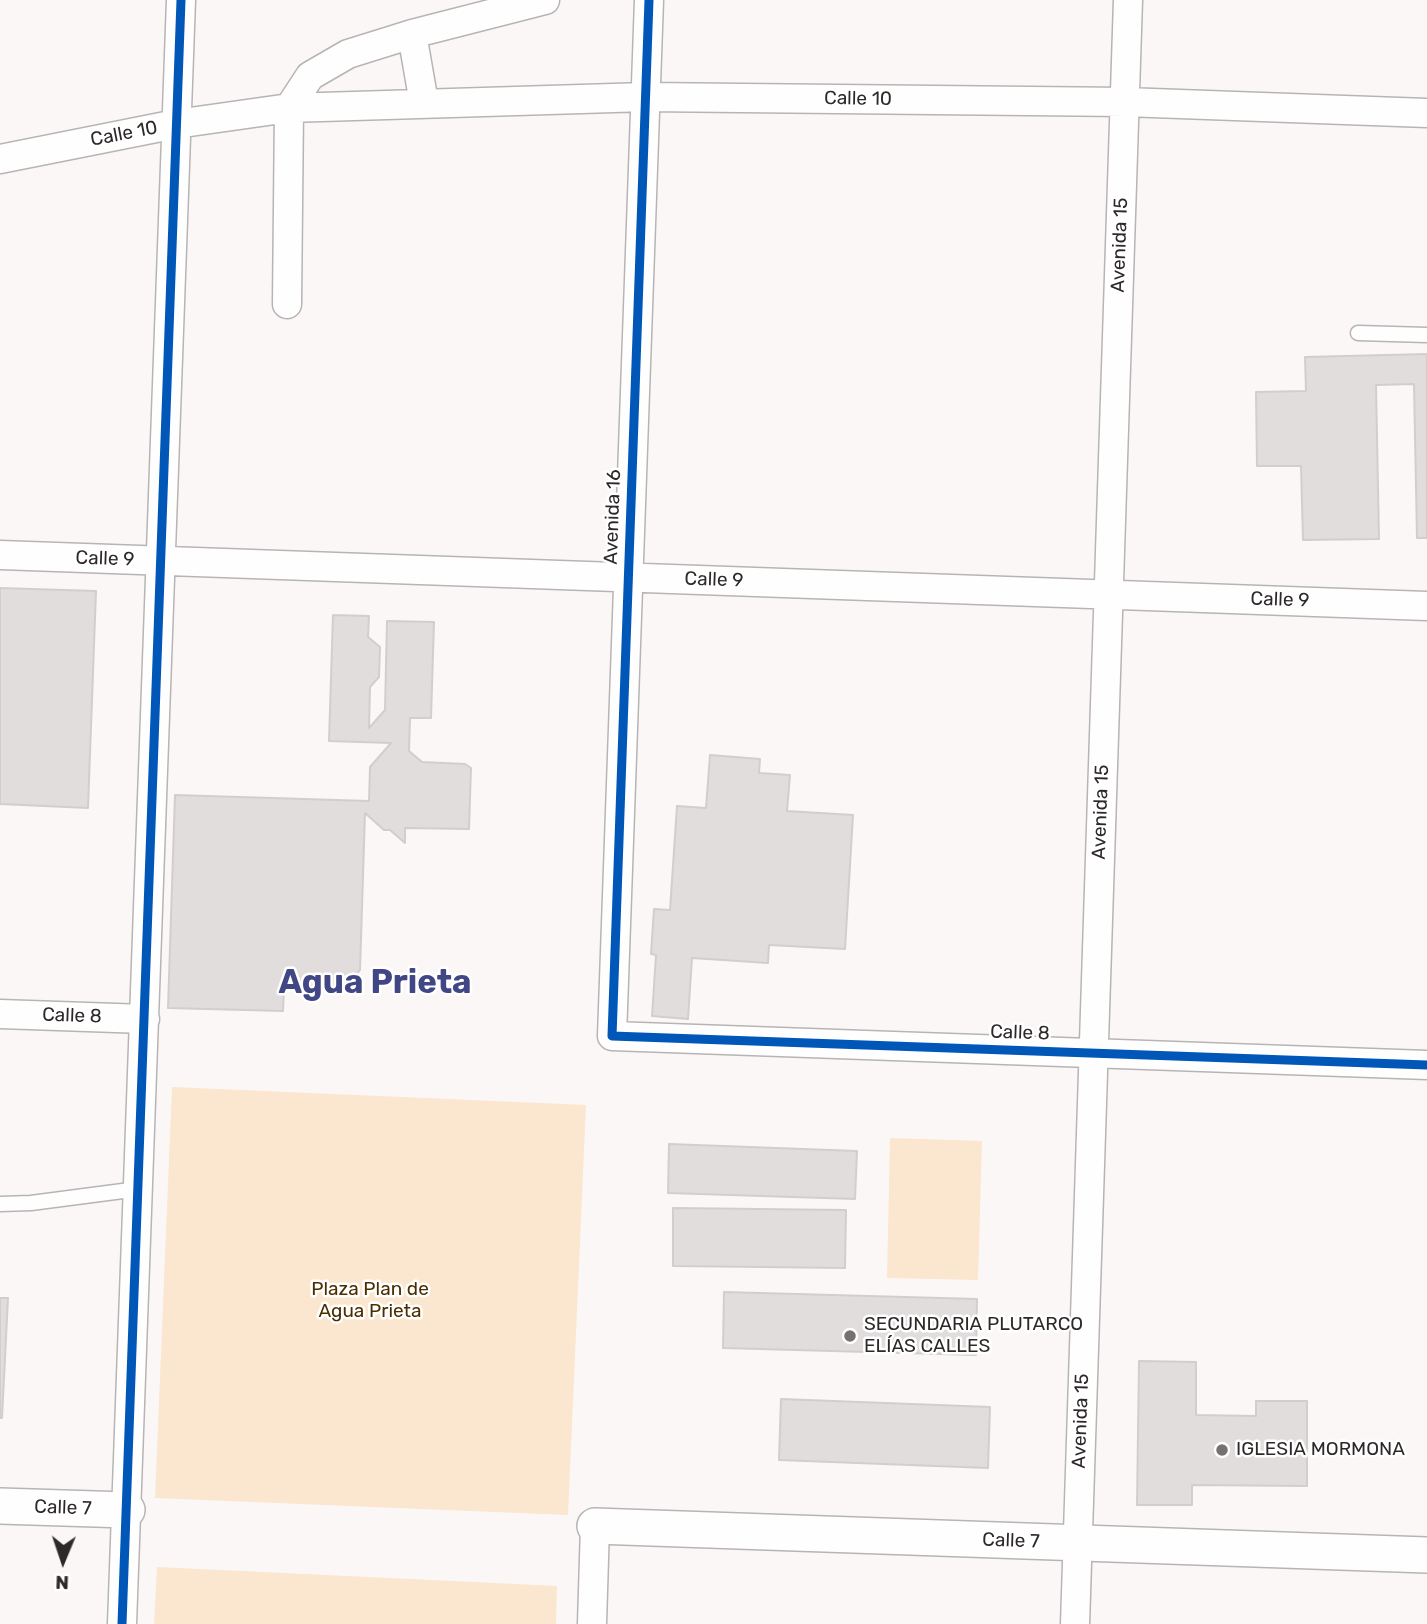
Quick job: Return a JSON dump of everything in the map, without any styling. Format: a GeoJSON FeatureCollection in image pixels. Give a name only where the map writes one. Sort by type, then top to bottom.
{"type":"FeatureCollection","features":[{"type":"Feature","properties":{"kind":"street"},"geometry":{"type":"LineString","coordinates":[[122,1624],[181,0]]}},
{"type":"Feature","properties":{"kind":"street"},"geometry":{"type":"LineString","coordinates":[[287,304],[289,108],[310,76],[348,54],[412,34],[545,0]]}},
{"type":"Feature","properties":{"kind":"street","name":"Avenida 16"},"geometry":{"type":"LineString","coordinates":[[612,1036],[649,0]]}},
{"type":"Feature","properties":{"kind":"street","name":"Avenida 15"},"geometry":{"type":"LineString","coordinates":[[1075,1624],[1128,0]]}},
{"type":"Feature","properties":{"kind":"street"},"geometry":{"type":"LineString","coordinates":[[412,34],[424,103]]}},
{"type":"Feature","properties":{"kind":"street","name":"Calle 10"},"geometry":{"type":"LineString","coordinates":[[0,159],[176,124],[289,108],[424,103],[646,97],[1125,102],[1427,113]]}},
{"type":"Feature","properties":{"kind":"street","name":"Calle 9"},"geometry":{"type":"LineString","coordinates":[[0,555],[1427,606]]}},
{"type":"Feature","properties":{"kind":"street","name":"Calle 8"},"geometry":{"type":"LineString","coordinates":[[0,1013],[145,1019]]}},
{"type":"Feature","properties":{"kind":"street","name":"Calle 8"},"geometry":{"type":"LineString","coordinates":[[612,1036],[1427,1065]]}},
{"type":"Feature","properties":{"kind":"street","name":"Calle 7"},"geometry":{"type":"LineString","coordinates":[[0,1506],[127,1510]]}},
{"type":"Feature","properties":{"kind":"street"},"geometry":{"type":"LineString","coordinates":[[593,1624],[595,1526]]}},
{"type":"Feature","properties":{"kind":"street","name":"Calle 7"},"geometry":{"type":"LineString","coordinates":[[595,1526],[1427,1555]]}},
{"type":"Feature","properties":{"kind":"lane"},"geometry":{"type":"LineString","coordinates":[[1358,333],[1427,335]]}},
{"type":"Feature","properties":{"kind":"lane"},"geometry":{"type":"LineString","coordinates":[[0,1204],[45,1202],[138,1189]]}},
{"type":"Feature","properties":{"kind":"green space","name":"Plaza Plan de Agua Prieta"},"geometry":{"type":"Polygon","coordinates":[[[172,1087],[586,1105],[568,1515],[155,1498],[172,1087]]]}},
{"type":"Feature","properties":{"kind":"green space"},"geometry":{"type":"Polygon","coordinates":[[[890,1138],[982,1141],[978,1280],[887,1278],[890,1138]]]}},
{"type":"Feature","properties":{"kind":"green space"},"geometry":{"type":"Polygon","coordinates":[[[157,1567],[557,1586],[556,1624],[154,1624],[157,1567]]]}},
{"type":"Feature","properties":{"kind":"building"},"geometry":{"type":"Polygon","coordinates":[[[1427,354],[1427,538],[1417,538],[1414,384],[1376,385],[1379,539],[1303,540],[1301,466],[1257,466],[1256,392],[1306,391],[1305,357],[1427,354]]]}},
{"type":"Feature","properties":{"kind":"building"},"geometry":{"type":"Polygon","coordinates":[[[0,588],[96,591],[88,808],[0,804],[0,588]]]}},
{"type":"Feature","properties":{"kind":"building"},"geometry":{"type":"Polygon","coordinates":[[[333,615],[369,616],[368,637],[380,647],[379,677],[370,687],[369,728],[385,710],[387,621],[434,622],[431,718],[410,718],[409,751],[422,762],[465,764],[471,768],[469,829],[405,828],[405,843],[390,830],[384,830],[365,813],[360,970],[346,986],[284,985],[283,1011],[168,1008],[175,795],[369,801],[370,767],[391,743],[329,741],[333,615]]]}},
{"type":"Feature","properties":{"kind":"building"},"geometry":{"type":"Polygon","coordinates":[[[710,755],[760,759],[759,773],[790,775],[787,811],[853,815],[845,949],[769,945],[768,963],[692,958],[688,1019],[652,1016],[656,955],[651,954],[654,909],[670,910],[677,806],[706,808],[710,755]]]}},
{"type":"Feature","properties":{"kind":"building"},"geometry":{"type":"Polygon","coordinates":[[[669,1144],[857,1151],[855,1199],[668,1193],[669,1144]]]}},
{"type":"Feature","properties":{"kind":"building"},"geometry":{"type":"Polygon","coordinates":[[[673,1208],[846,1210],[845,1268],[673,1266],[673,1208]]]}},
{"type":"Feature","properties":{"kind":"building"},"geometry":{"type":"Polygon","coordinates":[[[724,1292],[977,1299],[976,1355],[723,1348],[724,1292]]]}},
{"type":"Feature","properties":{"kind":"building"},"geometry":{"type":"Polygon","coordinates":[[[0,1298],[8,1298],[2,1418],[0,1418],[0,1298]]]}},
{"type":"Feature","properties":{"kind":"building","name":"IGLESIA MORMONA"},"geometry":{"type":"Polygon","coordinates":[[[1139,1361],[1196,1362],[1196,1415],[1256,1416],[1256,1401],[1307,1401],[1307,1486],[1192,1485],[1192,1505],[1137,1505],[1139,1361]]]}},
{"type":"Feature","properties":{"kind":"building"},"geometry":{"type":"Polygon","coordinates":[[[781,1399],[990,1407],[988,1468],[779,1460],[781,1399]]]}},
{"type":"Feature","properties":{"kind":"cycle path"},"geometry":{"type":"LineString","coordinates":[[122,1624],[181,0]]}},
{"type":"Feature","properties":{"kind":"cycle path"},"geometry":{"type":"LineString","coordinates":[[649,0],[612,1036],[1427,1065]]}},
{"type":"Feature","properties":{"kind":"place","name":"SECUNDARIA PLUTARCO ELÍAS CALLES"},"geometry":{"type":"Point","coordinates":[850,1336]}},
{"type":"Feature","properties":{"kind":"place","name":"IGLESIA MORMONA"},"geometry":{"type":"Point","coordinates":[1222,1450]}},
{"type":"Feature","properties":{"kind":"district","name":"Agua Prieta"},"geometry":{"type":"Point","coordinates":[375,983]}}]}
